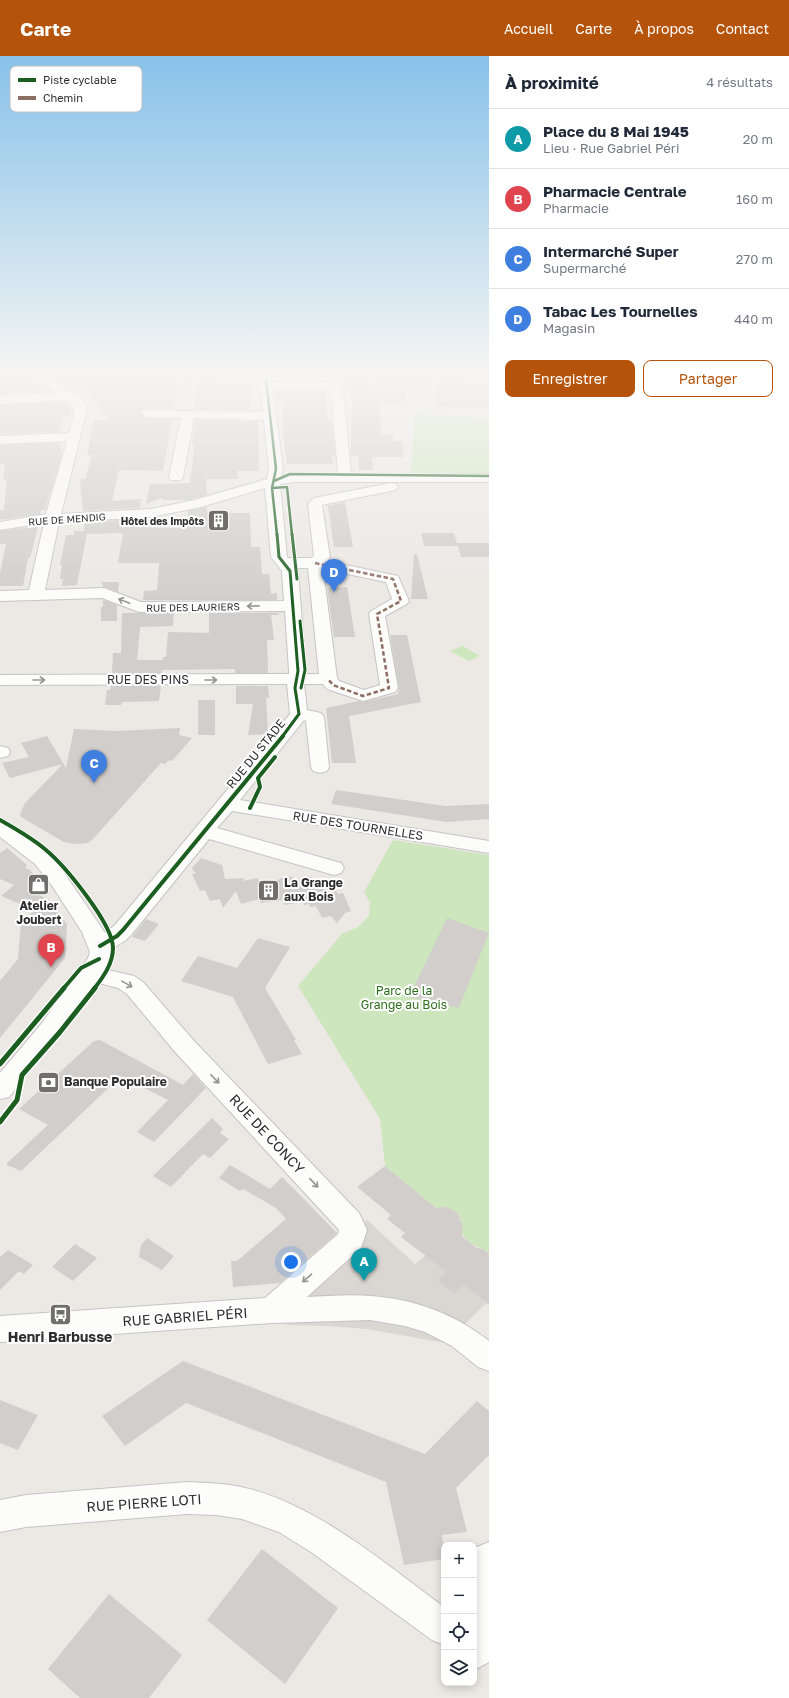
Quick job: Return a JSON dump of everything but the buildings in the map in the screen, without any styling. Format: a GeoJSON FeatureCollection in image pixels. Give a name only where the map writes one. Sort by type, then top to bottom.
{"type":"FeatureCollection","features":[{"type":"Feature","properties":{"kind":"street"},"geometry":{"type":"LineString","coordinates":[[36,594],[71,450]]}},
{"type":"Feature","properties":{"kind":"street"},"geometry":{"type":"LineString","coordinates":[[176,477],[181,450]]}},
{"type":"Feature","properties":{"kind":"street","name":"RUE DU STADE"},"geometry":{"type":"LineString","coordinates":[[96,959],[228,804],[299,714],[296,688],[297,680],[290,571],[279,557],[272,488],[276,469],[274,450]]}},
{"type":"Feature","properties":{"kind":"street"},"geometry":{"type":"LineString","coordinates":[[342,450],[345,478]]}},
{"type":"Feature","properties":{"kind":"street","name":"RUE DE MENDIG"},"geometry":{"type":"LineString","coordinates":[[0,526],[54,518],[151,513],[208,501],[274,481],[294,478],[489,478]]}},
{"type":"Feature","properties":{"kind":"street"},"geometry":{"type":"LineString","coordinates":[[315,563],[322,557],[315,504],[319,501],[390,488],[397,483],[397,478]]}},
{"type":"Feature","properties":{"kind":"street"},"geometry":{"type":"LineString","coordinates":[[284,563],[315,563],[394,579],[401,601],[377,614],[389,688],[363,696],[333,685],[328,679],[315,563]]}},
{"type":"Feature","properties":{"kind":"street","name":"RUE DES LAURIERS"},"geometry":{"type":"LineString","coordinates":[[0,596],[104,593],[139,607],[292,606]]}},
{"type":"Feature","properties":{"kind":"street","name":"RUE DES PINS"},"geometry":{"type":"LineString","coordinates":[[0,680],[328,679]]}},
{"type":"Feature","properties":{"kind":"street"},"geometry":{"type":"LineString","coordinates":[[299,714],[315,717],[320,767]]}},
{"type":"Feature","properties":{"kind":"street","name":"RUE DES TOURNELLES"},"geometry":{"type":"LineString","coordinates":[[228,804],[489,847]]}},
{"type":"Feature","properties":{"kind":"street"},"geometry":{"type":"LineString","coordinates":[[0,827],[42,859],[58,879],[93,931],[96,959],[50,1029],[0,1090]]}},
{"type":"Feature","properties":{"kind":"street"},"geometry":{"type":"LineString","coordinates":[[204,831],[334,868]]}},
{"type":"Feature","properties":{"kind":"street","name":"RUE DE CONCY"},"geometry":{"type":"LineString","coordinates":[[96,959],[135,988],[185,1047],[349,1221],[353,1230],[351,1240],[272,1310]]}},
{"type":"Feature","properties":{"kind":"street","name":"RUE GABRIEL PÉRI"},"geometry":{"type":"LineString","coordinates":[[0,1329],[272,1310],[370,1308],[405,1313],[433,1322],[462,1336],[489,1358]]}},
{"type":"Feature","properties":{"kind":"street","name":"RUE PIERRE LOTI"},"geometry":{"type":"LineString","coordinates":[[0,1516],[26,1511],[187,1498],[216,1499],[242,1503],[291,1521],[323,1540],[441,1626]]}},
{"type":"Feature","properties":{"kind":"street"},"geometry":{"type":"LineString","coordinates":[[480,1654],[489,1560]]}},
{"type":"Feature","properties":{"kind":"green space"},"geometry":{"type":"Polygon","coordinates":[[[413,450],[489,450],[489,474],[411,474],[413,450]]]}},
{"type":"Feature","properties":{"kind":"green space"},"geometry":{"type":"Polygon","coordinates":[[[463,646],[480,656],[469,661],[450,651],[463,646]]]}},
{"type":"Feature","properties":{"kind":"green space","name":"Parc de la Grange au Bois"},"geometry":{"type":"Polygon","coordinates":[[[393,840],[489,855],[489,1254],[465,1237],[460,1227],[463,1224],[459,1220],[461,1218],[456,1212],[447,1207],[444,1208],[441,1206],[437,1209],[385,1166],[380,1119],[298,986],[342,934],[358,927],[369,916],[370,903],[364,892],[393,840]]]}},
{"type":"Feature","properties":{"kind":"shaded area"},"geometry":{"type":"Polygon","coordinates":[[[367,1220],[415,1264],[426,1255],[447,1272],[437,1280],[454,1294],[464,1285],[486,1303],[446,1343],[366,1329],[287,1325],[288,1282],[367,1220]]]}},
{"type":"Feature","properties":{"kind":"marked path"},"geometry":{"type":"LineString","coordinates":[[315,563],[393,579],[401,601],[377,614],[389,688],[363,696],[333,685],[328,679]]}},
{"type":"Feature","properties":{"kind":"cycle path"},"geometry":{"type":"LineString","coordinates":[[100,946],[117,936],[123,930],[299,714],[295,688],[298,671],[290,571],[279,557],[272,488],[276,469],[274,450]]}},
{"type":"Feature","properties":{"kind":"cycle path"},"geometry":{"type":"LineString","coordinates":[[274,481],[290,474],[489,476]]}},
{"type":"Feature","properties":{"kind":"cycle path"},"geometry":{"type":"LineString","coordinates":[[272,488],[287,487],[297,579]]}},
{"type":"Feature","properties":{"kind":"cycle path"},"geometry":{"type":"LineString","coordinates":[[300,621],[305,670],[301,688]]}},
{"type":"Feature","properties":{"kind":"cycle path"},"geometry":{"type":"LineString","coordinates":[[250,808],[260,787],[258,778],[275,757]]}},
{"type":"Feature","properties":{"kind":"cycle path"},"geometry":{"type":"LineString","coordinates":[[0,820],[39,844],[58,861],[96,910],[104,923],[113,944],[111,960],[104,976],[60,1032],[22,1075],[17,1100],[0,1122]]}},
{"type":"Feature","properties":{"kind":"cycle path"},"geometry":{"type":"LineString","coordinates":[[0,1064],[81,968],[99,959]]}},
{"type":"Feature","properties":{"kind":"place","name":"Hôtel des Impôts"},"geometry":{"type":"Point","coordinates":[219,521]}},
{"type":"Feature","properties":{"kind":"place","name":"Tabac Les Tournelles"},"geometry":{"type":"Point","coordinates":[334,592]}},
{"type":"Feature","properties":{"kind":"place","name":"Intermarché Super"},"geometry":{"type":"Point","coordinates":[94,783]}},
{"type":"Feature","properties":{"kind":"place","name":"Atelier Joubert"},"geometry":{"type":"Point","coordinates":[39,885]}},
{"type":"Feature","properties":{"kind":"place","name":"La Grange aux Bois"},"geometry":{"type":"Point","coordinates":[269,890]}},
{"type":"Feature","properties":{"kind":"place","name":"Pharmacie Centrale"},"geometry":{"type":"Point","coordinates":[51,967]}},
{"type":"Feature","properties":{"kind":"place","name":"Banque Populaire"},"geometry":{"type":"Point","coordinates":[48,1082]}},
{"type":"Feature","properties":{"kind":"place","name":"Place du 8 Mai 1945"},"geometry":{"type":"Point","coordinates":[364,1281]}},
{"type":"Feature","properties":{"kind":"place","name":"Henri Barbusse"},"geometry":{"type":"Point","coordinates":[60,1315]}}]}
